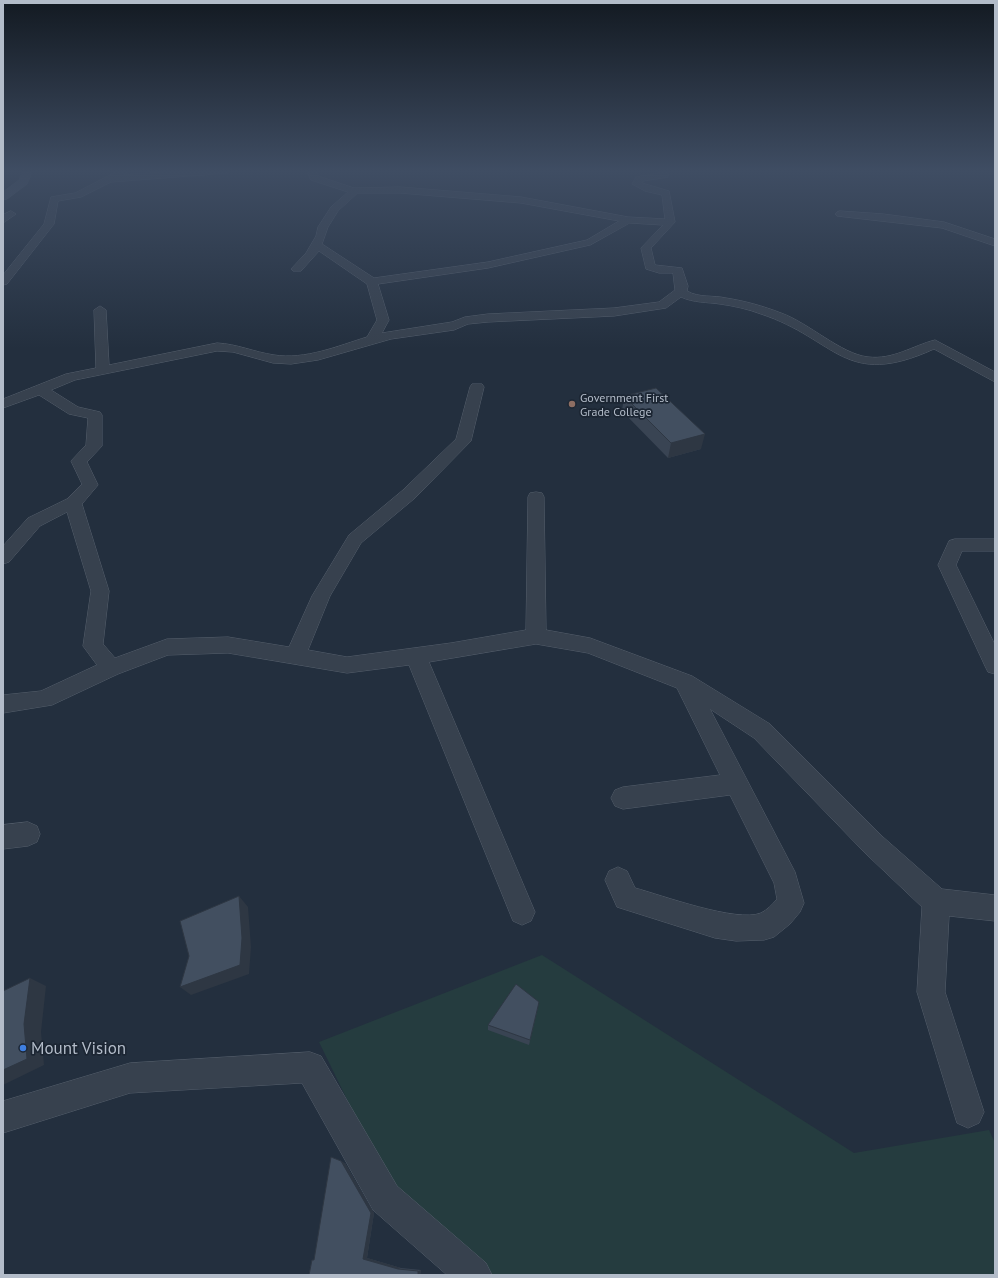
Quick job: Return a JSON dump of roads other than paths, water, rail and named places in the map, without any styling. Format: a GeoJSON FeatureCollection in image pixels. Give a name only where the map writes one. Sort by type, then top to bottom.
{"type":"FeatureCollection","features":[{"type":"Feature","properties":{"kind":"street"},"geometry":{"type":"LineString","coordinates":[[3,282],[45,230]]}},
{"type":"Feature","properties":{"kind":"street"},"geometry":{"type":"LineString","coordinates":[[297,269],[311,255],[317,245],[322,230]]}},
{"type":"Feature","properties":{"kind":"street"},"geometry":{"type":"LineString","coordinates":[[372,282],[488,265],[590,242],[611,230]]}},
{"type":"Feature","properties":{"kind":"street"},"geometry":{"type":"LineString","coordinates":[[3,404],[71,378],[103,370],[217,348],[234,348],[273,359],[291,360],[313,357],[372,340],[431,328],[454,326],[465,321],[488,318],[614,312],[662,306],[681,292],[682,286],[678,270],[659,270],[650,267],[646,248],[652,238],[665,230]]}},
{"type":"Feature","properties":{"kind":"street"},"geometry":{"type":"LineString","coordinates":[[958,230],[995,242]]}},
{"type":"Feature","properties":{"kind":"street"},"geometry":{"type":"LineString","coordinates":[[317,245],[372,282],[384,320],[372,340]]}},
{"type":"Feature","properties":{"kind":"street"},"geometry":{"type":"LineString","coordinates":[[681,292],[694,299],[725,301],[783,317],[846,353],[866,361],[884,361],[903,358],[935,344],[995,378]]}},
{"type":"Feature","properties":{"kind":"street"},"geometry":{"type":"LineString","coordinates":[[100,310],[103,370]]}},
{"type":"Feature","properties":{"kind":"street"},"geometry":{"type":"LineString","coordinates":[[295,656],[322,596],[356,539],[409,494],[463,441],[475,399],[477,386]]}},
{"type":"Feature","properties":{"kind":"street"},"geometry":{"type":"LineString","coordinates":[[3,558],[34,522],[73,503],[90,486],[79,461],[94,446],[95,415],[74,411],[40,389]]}},
{"type":"Feature","properties":{"kind":"street"},"geometry":{"type":"LineString","coordinates":[[536,497],[536,636]]}},
{"type":"Feature","properties":{"kind":"street"},"geometry":{"type":"LineString","coordinates":[[73,503],[100,591],[93,646],[111,668]]}},
{"type":"Feature","properties":{"kind":"street"},"geometry":{"type":"LineString","coordinates":[[995,546],[955,544],[947,565],[995,666]]}},
{"type":"Feature","properties":{"kind":"street"},"geometry":{"type":"LineString","coordinates":[[3,704],[44,700],[111,668],[167,647],[228,645],[348,665],[416,656],[536,636],[590,646],[685,682],[762,731],[874,845],[936,902],[995,908]]}},
{"type":"Feature","properties":{"kind":"street"},"geometry":{"type":"LineString","coordinates":[[416,656],[522,912]]}},
{"type":"Feature","properties":{"kind":"street"},"geometry":{"type":"LineString","coordinates":[[618,880],[626,898],[715,925],[736,928],[764,927],[781,915],[791,903],[786,881],[685,682]]}},
{"type":"Feature","properties":{"kind":"street"},"geometry":{"type":"LineString","coordinates":[[623,798],[736,784]]}},
{"type":"Feature","properties":{"kind":"street"},"geometry":{"type":"LineString","coordinates":[[3,837],[28,834]]}},
{"type":"Feature","properties":{"kind":"street"},"geometry":{"type":"LineString","coordinates":[[936,902],[931,992],[968,1112]]}},
{"type":"Feature","properties":{"kind":"street"},"geometry":{"type":"LineString","coordinates":[[3,1116],[130,1078],[310,1067],[385,1198],[474,1275]]}},
{"type":"Feature","properties":{"kind":"place","name":"Government First Grade College"},"geometry":{"type":"Point","coordinates":[572,404]}},
{"type":"Feature","properties":{"kind":"place","name":"Mount Vision"},"geometry":{"type":"Point","coordinates":[23,1048]}}]}
